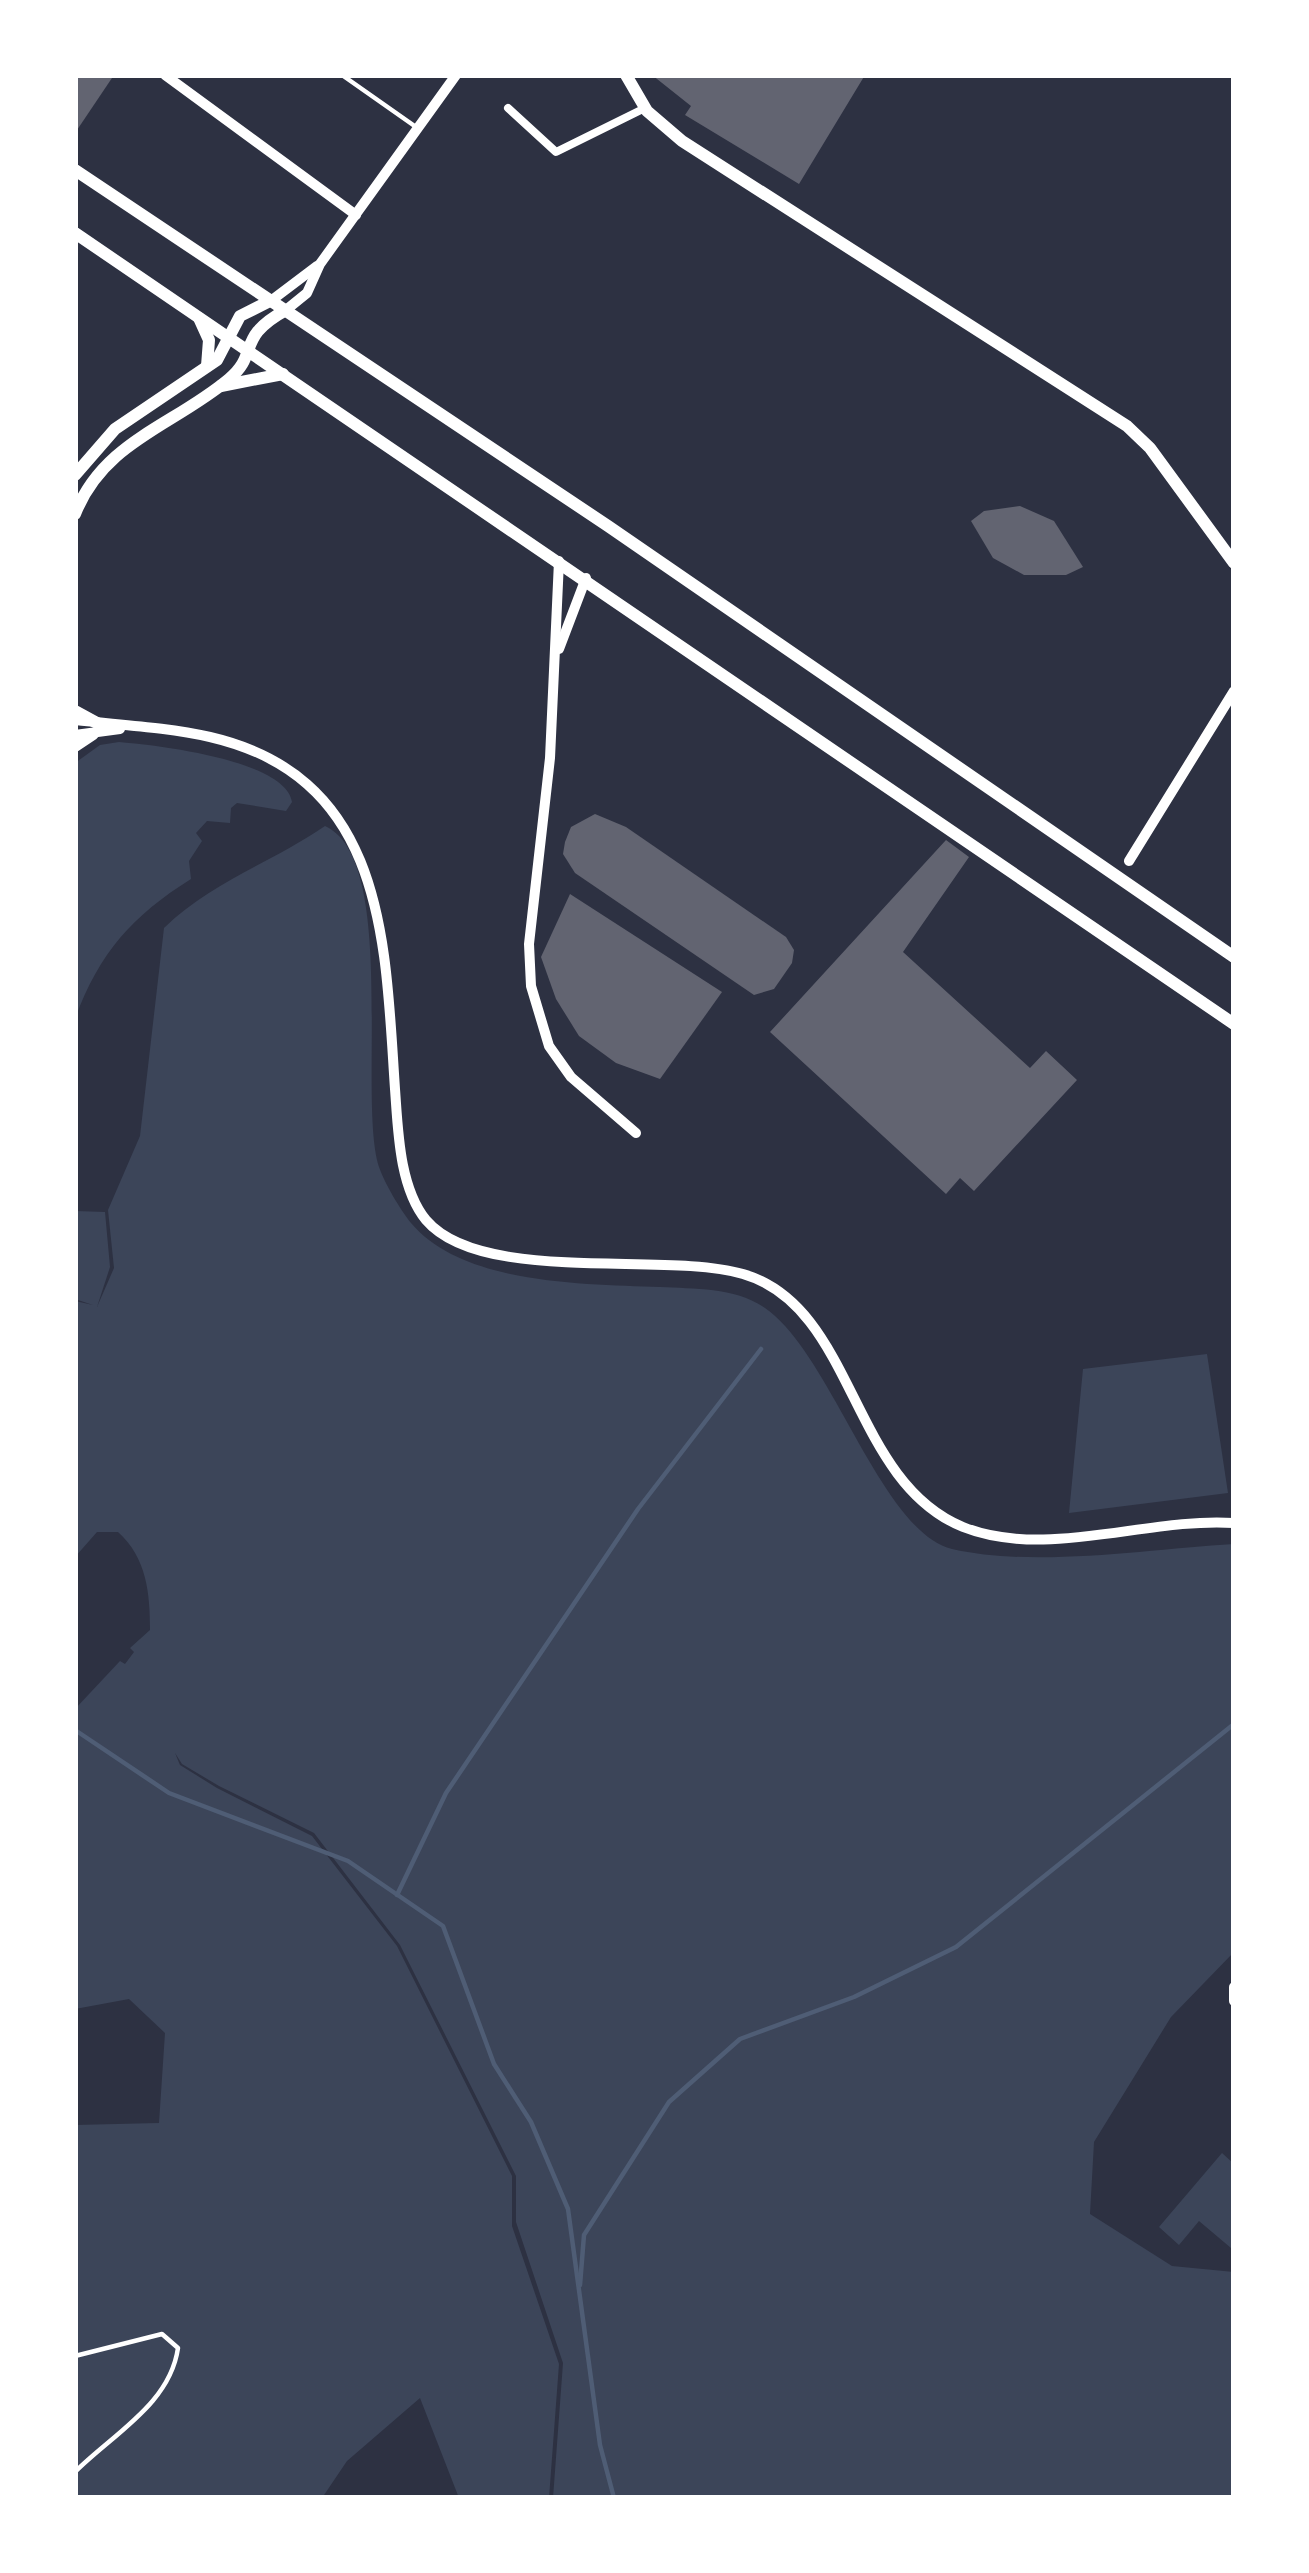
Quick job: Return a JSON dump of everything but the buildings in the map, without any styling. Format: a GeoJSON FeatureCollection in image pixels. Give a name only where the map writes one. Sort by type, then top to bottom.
{"type":"FeatureCollection","features":[{"type":"Feature","properties":{"kind":"street"},"geometry":{"type":"LineString","coordinates":[[75,514],[112,457],[218,387],[238,369],[261,323],[307,293],[320,264],[456,75]]}},
{"type":"Feature","properties":{"kind":"street"},"geometry":{"type":"LineString","coordinates":[[626,75],[645,108],[682,141],[1103,407],[1150,448],[1234,562]]}},
{"type":"Feature","properties":{"kind":"street"},"geometry":{"type":"LineString","coordinates":[[164,77],[356,214]]}},
{"type":"Feature","properties":{"kind":"street"},"geometry":{"type":"LineString","coordinates":[[508,108],[556,152],[645,108]]}},
{"type":"Feature","properties":{"kind":"street"},"geometry":{"type":"LineString","coordinates":[[75,170],[1234,957]]}},
{"type":"Feature","properties":{"kind":"street"},"geometry":{"type":"LineString","coordinates":[[75,233],[1234,1024]]}},
{"type":"Feature","properties":{"kind":"street"},"geometry":{"type":"LineString","coordinates":[[75,476],[115,429],[202,374],[223,354],[240,316],[272,300],[320,264]]}},
{"type":"Feature","properties":{"kind":"street"},"geometry":{"type":"LineString","coordinates":[[198,316],[210,346],[202,374]]}},
{"type":"Feature","properties":{"kind":"street"},"geometry":{"type":"LineString","coordinates":[[218,387],[284,374]]}},
{"type":"Feature","properties":{"kind":"street"},"geometry":{"type":"LineString","coordinates":[[558,559],[556,658],[530,944],[531,986],[549,1046],[571,1077],[636,1133]]}},
{"type":"Feature","properties":{"kind":"street"},"geometry":{"type":"LineString","coordinates":[[556,658],[586,578]]}},
{"type":"Feature","properties":{"kind":"street"},"geometry":{"type":"LineString","coordinates":[[1129,861],[1234,691]]}},
{"type":"Feature","properties":{"kind":"street"},"geometry":{"type":"LineString","coordinates":[[75,711],[94,729]]}},
{"type":"Feature","properties":{"kind":"street"},"geometry":{"type":"LineString","coordinates":[[75,720],[94,729]]}},
{"type":"Feature","properties":{"kind":"street"},"geometry":{"type":"LineString","coordinates":[[75,735],[129,727],[210,737],[261,754],[300,778],[335,812],[381,917],[403,1154],[418,1208],[429,1223],[453,1240],[525,1257],[703,1267],[764,1282],[784,1293],[814,1329],[906,1487],[965,1528],[1047,1537],[1234,1523]]}},
{"type":"Feature","properties":{"kind":"street"},"geometry":{"type":"LineString","coordinates":[[75,746],[94,729]]}},
{"type":"Feature","properties":{"kind":"street"},"geometry":{"type":"LineString","coordinates":[[1234,1987],[1234,2001]]}},
{"type":"Feature","properties":{"kind":"lane"},"geometry":{"type":"LineString","coordinates":[[342,75],[419,129]]}},
{"type":"Feature","properties":{"kind":"lane"},"geometry":{"type":"LineString","coordinates":[[75,2356],[162,2335],[178,2348],[174,2373],[150,2404],[75,2472]]}},
{"type":"Feature","properties":{"kind":"shaded area"},"geometry":{"type":"Polygon","coordinates":[[[119,742],[188,751],[244,765],[284,787],[292,802],[286,811],[237,803],[231,808],[230,823],[207,821],[196,833],[202,841],[189,861],[191,879],[151,907],[120,938],[95,974],[75,1019],[75,763],[100,745],[119,742]]]}},
{"type":"Feature","properties":{"kind":"shaded area"},"geometry":{"type":"Polygon","coordinates":[[[325,826],[348,847],[362,884],[369,930],[373,1134],[379,1167],[411,1223],[434,1243],[461,1259],[527,1277],[714,1290],[765,1308],[812,1362],[902,1510],[926,1536],[952,1549],[1055,1557],[1234,1544],[1234,1952],[1171,2017],[1094,2142],[1090,2214],[1172,2266],[1234,2272],[1234,2498],[553,2498],[563,2363],[516,2222],[516,2176],[400,1945],[314,1833],[219,1786],[182,1764],[175,1753],[180,1765],[217,1788],[312,1836],[397,1946],[512,2176],[512,2226],[559,2364],[549,2498],[459,2498],[420,2398],[347,2461],[322,2498],[75,2498],[75,2125],[159,2123],[165,2033],[129,1999],[75,2009],[75,1709],[120,1661],[125,1664],[134,1652],[130,1648],[150,1630],[141,1565],[118,1532],[97,1532],[75,1557],[75,1301],[93,1305],[75,1299],[75,1211],[105,1212],[110,1267],[97,1307],[114,1268],[108,1210],[140,1136],[164,928],[221,885],[325,826]]]}},
{"type":"Feature","properties":{"kind":"shaded area"},"geometry":{"type":"Polygon","coordinates":[[[1207,1354],[1228,1493],[1069,1513],[1083,1369],[1207,1354]]]}},
{"type":"Feature","properties":{"kind":"shaded area"},"geometry":{"type":"Polygon","coordinates":[[[1222,2153],[1234,2164],[1234,2244],[1231,2248],[1199,2221],[1179,2245],[1159,2227],[1222,2153]]]}},
{"type":"Feature","properties":{"kind":"waterway"},"geometry":{"type":"LineString","coordinates":[[397,1895],[446,1793],[638,1509],[761,1349]]}},
{"type":"Feature","properties":{"kind":"waterway"},"geometry":{"type":"LineString","coordinates":[[580,2285],[584,2235],[669,2102],[740,2039],[854,1997],[956,1947],[1234,1724]]}},
{"type":"Feature","properties":{"kind":"waterway"},"geometry":{"type":"LineString","coordinates":[[75,1730],[169,1793],[348,1861],[443,1926],[494,2064],[531,2122],[568,2209],[600,2445],[614,2498]]}}]}
